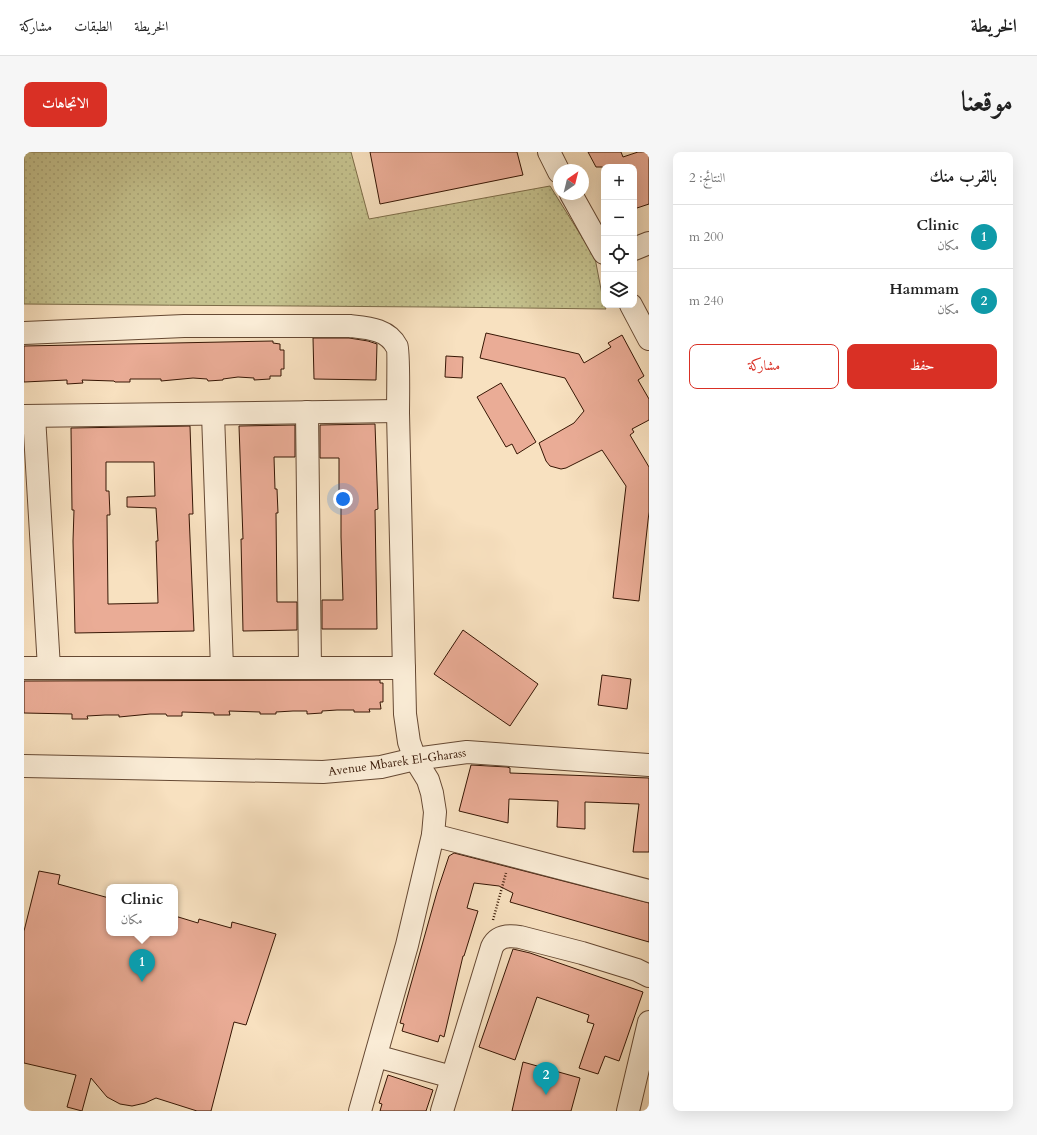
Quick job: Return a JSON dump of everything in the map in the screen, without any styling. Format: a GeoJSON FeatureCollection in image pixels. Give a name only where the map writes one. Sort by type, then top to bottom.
{"type":"FeatureCollection","features":[{"type":"Feature","properties":{"kind":"street"},"geometry":{"type":"LineString","coordinates":[[550,152],[555,164]]}},
{"type":"Feature","properties":{"kind":"street"},"geometry":{"type":"LineString","coordinates":[[574,200],[601,248]]}},
{"type":"Feature","properties":{"kind":"street"},"geometry":{"type":"LineString","coordinates":[[637,248],[649,243]]}},
{"type":"Feature","properties":{"kind":"street"},"geometry":{"type":"LineString","coordinates":[[633,308],[649,339]]}},
{"type":"Feature","properties":{"kind":"street"},"geometry":{"type":"LineString","coordinates":[[24,333],[184,326],[350,326],[380,331],[391,338],[398,349],[405,714],[409,742],[415,759],[428,780],[432,792],[435,812],[433,835],[407,945],[360,1111]]}},
{"type":"Feature","properties":{"kind":"street"},"geometry":{"type":"LineString","coordinates":[[49,668],[29,416],[398,411]]}},
{"type":"Feature","properties":{"kind":"street"},"geometry":{"type":"LineString","coordinates":[[307,412],[310,668]]}},
{"type":"Feature","properties":{"kind":"street"},"geometry":{"type":"LineString","coordinates":[[213,414],[222,668]]}},
{"type":"Feature","properties":{"kind":"street"},"geometry":{"type":"LineString","coordinates":[[24,668],[404,668]]}},
{"type":"Feature","properties":{"kind":"street","name":"Avenue Mbarek El-Gharass"},"geometry":{"type":"LineString","coordinates":[[24,766],[323,772],[381,767],[415,759],[467,752],[649,765]]}},
{"type":"Feature","properties":{"kind":"street"},"geometry":{"type":"LineString","coordinates":[[433,835],[649,891]]}},
{"type":"Feature","properties":{"kind":"street"},"geometry":{"type":"LineString","coordinates":[[442,1111],[492,947],[494,942],[498,939],[511,936],[526,938],[582,953],[637,970],[649,976]]}},
{"type":"Feature","properties":{"kind":"street"},"geometry":{"type":"LineString","coordinates":[[628,1111],[649,1022]]}},
{"type":"Feature","properties":{"kind":"street"},"geometry":{"type":"LineString","coordinates":[[376,1056],[452,1077]]}},
{"type":"Feature","properties":{"kind":"path"},"geometry":{"type":"LineString","coordinates":[[498,939],[491,928],[511,856]]}},
{"type":"Feature","properties":{"kind":"shaded area"},"geometry":{"type":"Polygon","coordinates":[[[24,152],[351,152],[369,219],[550,186],[553,191],[553,200],[559,200],[595,258],[601,289],[601,308],[606,309],[460,307],[24,304],[24,152]]]}},
{"type":"Feature","properties":{"kind":"building"},"geometry":{"type":"Polygon","coordinates":[[[370,152],[517,152],[523,175],[380,204],[370,152]]]}},
{"type":"Feature","properties":{"kind":"building"},"geometry":{"type":"Polygon","coordinates":[[[588,152],[621,152],[623,157],[638,152],[649,152],[649,204],[637,208],[637,164],[601,164],[601,167],[596,167],[588,152]]]}},
{"type":"Feature","properties":{"kind":"building"},"geometry":{"type":"Polygon","coordinates":[[[486,333],[579,354],[584,363],[611,347],[608,343],[622,335],[644,376],[638,380],[649,399],[649,420],[632,429],[634,432],[630,435],[649,467],[649,512],[639,601],[613,598],[626,486],[602,450],[561,469],[550,466],[546,461],[539,443],[574,423],[584,411],[565,378],[480,358],[486,333]]]}},
{"type":"Feature","properties":{"kind":"building"},"geometry":{"type":"Polygon","coordinates":[[[313,338],[349,338],[377,344],[376,380],[314,379],[313,338]]]}},
{"type":"Feature","properties":{"kind":"building"},"geometry":{"type":"Polygon","coordinates":[[[273,341],[273,343],[280,344],[280,350],[284,350],[284,369],[281,369],[281,376],[270,376],[270,379],[254,380],[254,378],[238,377],[208,381],[207,379],[193,378],[161,381],[161,379],[130,379],[130,382],[82,380],[83,383],[67,384],[67,380],[24,382],[24,346],[273,341]]]}},
{"type":"Feature","properties":{"kind":"building"},"geometry":{"type":"Polygon","coordinates":[[[446,356],[463,357],[462,378],[445,377],[446,356]]]}},
{"type":"Feature","properties":{"kind":"building"},"geometry":{"type":"Polygon","coordinates":[[[501,383],[536,442],[517,454],[512,444],[506,447],[477,397],[501,383]]]}},
{"type":"Feature","properties":{"kind":"building"},"geometry":{"type":"Polygon","coordinates":[[[375,424],[378,509],[375,510],[377,629],[322,629],[322,600],[343,600],[341,504],[339,504],[339,458],[320,458],[320,425],[375,424]]]}},
{"type":"Feature","properties":{"kind":"building"},"geometry":{"type":"Polygon","coordinates":[[[295,425],[295,457],[274,457],[275,489],[277,489],[278,513],[276,513],[277,602],[297,602],[297,630],[243,631],[241,539],[243,539],[239,426],[295,425]]]}},
{"type":"Feature","properties":{"kind":"building"},"geometry":{"type":"Polygon","coordinates":[[[190,426],[193,514],[189,514],[194,631],[75,633],[73,541],[74,510],[72,510],[71,428],[190,426]],[[106,462],[106,491],[109,491],[110,515],[107,515],[108,604],[158,603],[156,541],[158,541],[156,508],[127,507],[127,497],[155,496],[154,462],[106,462]]]}},
{"type":"Feature","properties":{"kind":"building"},"geometry":{"type":"Polygon","coordinates":[[[463,630],[538,684],[510,726],[434,674],[463,630]]]}},
{"type":"Feature","properties":{"kind":"building"},"geometry":{"type":"Polygon","coordinates":[[[602,675],[631,679],[627,709],[598,705],[602,675]]]}},
{"type":"Feature","properties":{"kind":"building"},"geometry":{"type":"Polygon","coordinates":[[[380,680],[380,683],[383,683],[383,702],[380,702],[381,709],[369,709],[370,712],[337,710],[307,714],[307,711],[260,714],[260,712],[229,711],[230,715],[214,715],[214,713],[182,712],[182,716],[150,714],[119,717],[119,715],[105,715],[87,716],[88,719],[72,719],[72,714],[24,713],[24,681],[380,680]]]}},
{"type":"Feature","properties":{"kind":"building"},"geometry":{"type":"Polygon","coordinates":[[[471,765],[507,767],[510,768],[510,773],[649,778],[649,852],[633,852],[639,804],[585,802],[585,829],[557,827],[558,801],[509,799],[508,823],[459,811],[471,765]]]}},
{"type":"Feature","properties":{"kind":"building"},"geometry":{"type":"Polygon","coordinates":[[[454,853],[649,903],[649,942],[510,902],[513,893],[499,886],[474,883],[467,908],[478,911],[463,956],[444,1037],[440,1035],[438,1042],[402,1031],[404,1024],[400,1023],[437,892],[449,856],[454,853]]]}},
{"type":"Feature","properties":{"kind":"building"},"geometry":{"type":"Polygon","coordinates":[[[39,871],[60,875],[58,884],[106,897],[106,936],[178,936],[178,917],[198,923],[199,919],[231,928],[232,922],[276,934],[246,1025],[234,1022],[211,1111],[197,1111],[156,1098],[145,1103],[132,1106],[120,1104],[107,1097],[91,1078],[82,1111],[67,1107],[76,1075],[24,1063],[24,931],[39,871]]]}},
{"type":"Feature","properties":{"kind":"building"},"geometry":{"type":"Polygon","coordinates":[[[513,949],[530,953],[643,992],[619,1061],[605,1056],[598,1074],[579,1068],[594,1024],[587,1022],[589,1015],[537,997],[515,1060],[479,1047],[513,949]]]}},
{"type":"Feature","properties":{"kind":"building"},"geometry":{"type":"Polygon","coordinates":[[[523,1062],[580,1078],[571,1111],[512,1111],[523,1062]]]}},
{"type":"Feature","properties":{"kind":"building"},"geometry":{"type":"Polygon","coordinates":[[[388,1075],[433,1090],[426,1111],[380,1111],[382,1104],[379,1103],[388,1075]]]}},
{"type":"Feature","properties":{"kind":"place","name":"Clinic"},"geometry":{"type":"Point","coordinates":[142,982]}},
{"type":"Feature","properties":{"kind":"place","name":"Hammam"},"geometry":{"type":"Point","coordinates":[546,1095]}}]}
